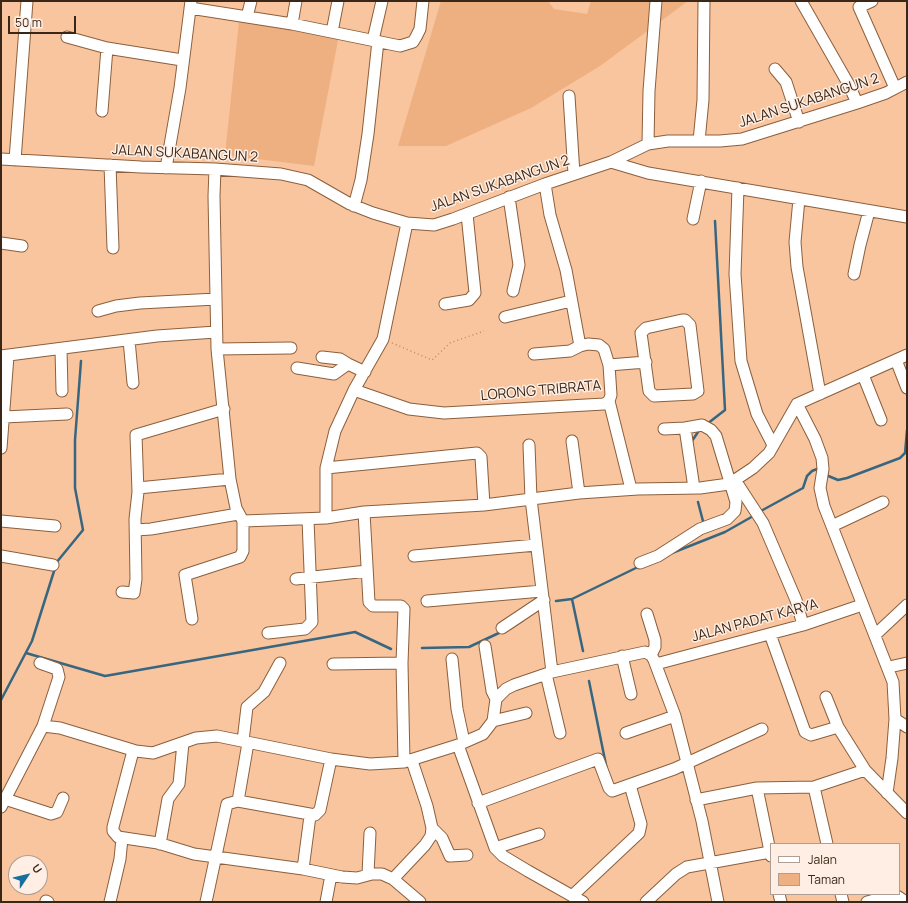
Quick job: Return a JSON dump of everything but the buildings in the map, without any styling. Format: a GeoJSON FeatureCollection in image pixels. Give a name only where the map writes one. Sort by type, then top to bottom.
{"type":"FeatureCollection","features":[{"type":"Feature","properties":{"kind":"street"},"geometry":{"type":"LineString","coordinates":[[15,160],[27,1]]}},
{"type":"Feature","properties":{"kind":"street"},"geometry":{"type":"LineString","coordinates":[[247,17],[250,1]]}},
{"type":"Feature","properties":{"kind":"street"},"geometry":{"type":"LineString","coordinates":[[292,24],[296,1]]}},
{"type":"Feature","properties":{"kind":"street"},"geometry":{"type":"LineString","coordinates":[[332,32],[338,1]]}},
{"type":"Feature","properties":{"kind":"street"},"geometry":{"type":"LineString","coordinates":[[354,206],[361,180],[368,134],[375,41],[382,1]]}},
{"type":"Feature","properties":{"kind":"street"},"geometry":{"type":"LineString","coordinates":[[166,168],[191,4],[203,5],[247,17],[292,24],[400,46],[413,42],[420,30],[423,1]]}},
{"type":"Feature","properties":{"kind":"street"},"geometry":{"type":"LineString","coordinates":[[648,144],[649,91],[656,1]]}},
{"type":"Feature","properties":{"kind":"street"},"geometry":{"type":"LineString","coordinates":[[699,141],[703,100],[704,1]]}},
{"type":"Feature","properties":{"kind":"street"},"geometry":{"type":"LineString","coordinates":[[801,1],[849,85],[857,103]]}},
{"type":"Feature","properties":{"kind":"street"},"geometry":{"type":"LineString","coordinates":[[872,1],[859,7],[895,88]]}},
{"type":"Feature","properties":{"kind":"street"},"geometry":{"type":"LineString","coordinates":[[67,37],[107,48],[182,60]]}},
{"type":"Feature","properties":{"kind":"street"},"geometry":{"type":"LineString","coordinates":[[102,111],[107,48]]}},
{"type":"Feature","properties":{"kind":"street"},"geometry":{"type":"LineString","coordinates":[[775,69],[786,82],[799,122]]}},
{"type":"Feature","properties":{"kind":"street","name":"JALAN SUKABANGUN 2"},"geometry":{"type":"LineString","coordinates":[[1,159],[166,168],[215,169],[281,174],[308,180],[354,206],[407,223],[434,225],[545,184],[611,162],[648,144],[668,141],[742,139],[857,103],[907,82]]}},
{"type":"Feature","properties":{"kind":"street"},"geometry":{"type":"LineString","coordinates":[[569,96],[574,174]]}},
{"type":"Feature","properties":{"kind":"street"},"geometry":{"type":"LineString","coordinates":[[611,162],[648,173],[907,218]]}},
{"type":"Feature","properties":{"kind":"street"},"geometry":{"type":"LineString","coordinates":[[110,165],[113,248]]}},
{"type":"Feature","properties":{"kind":"street"},"geometry":{"type":"LineString","coordinates":[[192,619],[185,575],[240,558],[243,551],[240,517],[230,479],[217,349],[214,196],[215,169]]}},
{"type":"Feature","properties":{"kind":"street"},"geometry":{"type":"LineString","coordinates":[[693,219],[701,181]]}},
{"type":"Feature","properties":{"kind":"street"},"geometry":{"type":"LineString","coordinates":[[534,354],[570,350],[580,346],[566,270],[550,215],[545,184]]}},
{"type":"Feature","properties":{"kind":"street"},"geometry":{"type":"LineString","coordinates":[[738,188],[735,274],[741,361],[757,414],[773,445]]}},
{"type":"Feature","properties":{"kind":"street"},"geometry":{"type":"LineString","coordinates":[[509,197],[519,265],[514,291]]}},
{"type":"Feature","properties":{"kind":"street"},"geometry":{"type":"LineString","coordinates":[[799,199],[795,242],[797,267],[820,394]]}},
{"type":"Feature","properties":{"kind":"street"},"geometry":{"type":"LineString","coordinates":[[854,274],[869,211]]}},
{"type":"Feature","properties":{"kind":"street"},"geometry":{"type":"LineString","coordinates":[[445,304],[469,300],[475,293],[467,214]]}},
{"type":"Feature","properties":{"kind":"street"},"geometry":{"type":"LineString","coordinates":[[326,518],[326,468],[335,431],[354,390],[383,339],[407,223]]}},
{"type":"Feature","properties":{"kind":"street"},"geometry":{"type":"LineString","coordinates":[[1,243],[22,246]]}},
{"type":"Feature","properties":{"kind":"street"},"geometry":{"type":"LineString","coordinates":[[98,311],[116,306],[140,303],[216,299]]}},
{"type":"Feature","properties":{"kind":"street"},"geometry":{"type":"LineString","coordinates":[[505,318],[571,301]]}},
{"type":"Feature","properties":{"kind":"street"},"geometry":{"type":"LineString","coordinates":[[685,320],[690,326],[698,391],[693,394],[652,396],[649,391],[646,362],[641,333],[642,331],[646,328],[685,320]]}},
{"type":"Feature","properties":{"kind":"street"},"geometry":{"type":"LineString","coordinates":[[1,448],[4,417],[5,356],[157,336],[216,332]]}},
{"type":"Feature","properties":{"kind":"street"},"geometry":{"type":"LineString","coordinates":[[130,340],[134,383]]}},
{"type":"Feature","properties":{"kind":"street","name":"LORONG TRIBRATA"},"geometry":{"type":"LineString","coordinates":[[354,390],[409,409],[444,413],[604,404],[610,401],[612,395],[609,365],[602,346],[588,344],[580,346]]}},
{"type":"Feature","properties":{"kind":"street"},"geometry":{"type":"LineString","coordinates":[[217,349],[291,348]]}},
{"type":"Feature","properties":{"kind":"street"},"geometry":{"type":"LineString","coordinates":[[61,349],[62,391]]}},
{"type":"Feature","properties":{"kind":"street"},"geometry":{"type":"LineString","coordinates":[[136,530],[240,517],[308,519],[326,518],[364,512],[484,505],[579,493],[631,489],[694,488],[732,482],[753,468],[769,453],[797,404],[907,355]]}},
{"type":"Feature","properties":{"kind":"street"},"geometry":{"type":"LineString","coordinates":[[322,357],[340,359],[365,372]]}},
{"type":"Feature","properties":{"kind":"street"},"geometry":{"type":"LineString","coordinates":[[896,360],[907,388]]}},
{"type":"Feature","properties":{"kind":"street"},"geometry":{"type":"LineString","coordinates":[[609,365],[646,362]]}},
{"type":"Feature","properties":{"kind":"street"},"geometry":{"type":"LineString","coordinates":[[297,368],[334,374],[348,364]]}},
{"type":"Feature","properties":{"kind":"street"},"geometry":{"type":"LineString","coordinates":[[863,375],[881,420]]}},
{"type":"Feature","properties":{"kind":"street"},"geometry":{"type":"LineString","coordinates":[[610,401],[631,489]]}},
{"type":"Feature","properties":{"kind":"street"},"geometry":{"type":"LineString","coordinates":[[797,404],[815,439],[822,458],[821,495],[862,605],[889,667],[895,694],[892,758],[887,793]]}},
{"type":"Feature","properties":{"kind":"street"},"geometry":{"type":"LineString","coordinates":[[122,592],[134,593],[137,562],[136,530],[134,519],[138,488],[135,438],[138,433],[224,409]]}},
{"type":"Feature","properties":{"kind":"street"},"geometry":{"type":"LineString","coordinates":[[4,417],[67,414]]}},
{"type":"Feature","properties":{"kind":"street"},"geometry":{"type":"LineString","coordinates":[[640,563],[658,556],[704,527],[727,519],[735,511],[736,502],[732,482],[716,436],[704,426],[664,429]]}},
{"type":"Feature","properties":{"kind":"street"},"geometry":{"type":"LineString","coordinates":[[685,428],[694,488]]}},
{"type":"Feature","properties":{"kind":"street"},"geometry":{"type":"LineString","coordinates":[[572,441],[579,493]]}},
{"type":"Feature","properties":{"kind":"street"},"geometry":{"type":"LineString","coordinates":[[529,446],[531,499],[543,595],[543,611],[549,673],[560,733]]}},
{"type":"Feature","properties":{"kind":"street"},"geometry":{"type":"LineString","coordinates":[[326,468],[477,453],[481,456],[484,505]]}},
{"type":"Feature","properties":{"kind":"street"},"geometry":{"type":"LineString","coordinates":[[138,488],[230,479]]}},
{"type":"Feature","properties":{"kind":"street"},"geometry":{"type":"LineString","coordinates":[[732,482],[756,512],[796,600],[803,625]]}},
{"type":"Feature","properties":{"kind":"street"},"geometry":{"type":"LineString","coordinates":[[832,526],[883,502]]}},
{"type":"Feature","properties":{"kind":"street"},"geometry":{"type":"LineString","coordinates":[[364,512],[369,602],[371,605],[401,606],[404,609],[402,663],[408,762],[432,819],[431,836],[425,845],[393,879]]}},
{"type":"Feature","properties":{"kind":"street"},"geometry":{"type":"LineString","coordinates":[[268,633],[305,629],[312,622],[308,519]]}},
{"type":"Feature","properties":{"kind":"street"},"geometry":{"type":"LineString","coordinates":[[1,521],[55,526]]}},
{"type":"Feature","properties":{"kind":"street"},"geometry":{"type":"LineString","coordinates":[[414,556],[536,546]]}},
{"type":"Feature","properties":{"kind":"street"},"geometry":{"type":"LineString","coordinates":[[1,556],[53,565]]}},
{"type":"Feature","properties":{"kind":"street"},"geometry":{"type":"LineString","coordinates":[[296,579],[367,571]]}},
{"type":"Feature","properties":{"kind":"street"},"geometry":{"type":"LineString","coordinates":[[427,601],[543,595]]}},
{"type":"Feature","properties":{"kind":"street"},"geometry":{"type":"LineString","coordinates":[[502,628],[543,595]]}},
{"type":"Feature","properties":{"kind":"street","name":"JALAN PADAT KARYA"},"geometry":{"type":"LineString","coordinates":[[496,699],[510,687],[549,673],[641,652],[653,660],[770,634],[803,625],[862,605]]}},
{"type":"Feature","properties":{"kind":"street"},"geometry":{"type":"LineString","coordinates":[[875,635],[907,605]]}},
{"type":"Feature","properties":{"kind":"street"},"geometry":{"type":"LineString","coordinates":[[647,614],[656,640],[653,660],[675,716],[688,763],[711,863],[718,902]]}},
{"type":"Feature","properties":{"kind":"street"},"geometry":{"type":"LineString","coordinates":[[770,634],[805,732],[811,735],[838,727]]}},
{"type":"Feature","properties":{"kind":"street"},"geometry":{"type":"LineString","coordinates":[[44,726],[60,728],[133,751],[153,753],[196,738],[212,736],[331,759],[370,764],[408,762],[461,744],[483,734],[493,721],[496,699],[492,690],[485,646]]}},
{"type":"Feature","properties":{"kind":"street"},"geometry":{"type":"LineString","coordinates":[[622,656],[631,694]]}},
{"type":"Feature","properties":{"kind":"street"},"geometry":{"type":"LineString","coordinates":[[452,659],[461,744],[478,803],[495,848],[509,859],[583,902]]}},
{"type":"Feature","properties":{"kind":"street"},"geometry":{"type":"LineString","coordinates":[[40,663],[52,667],[57,670],[59,674],[44,726],[3,803],[51,814],[57,812],[62,798]]}},
{"type":"Feature","properties":{"kind":"street"},"geometry":{"type":"LineString","coordinates":[[238,801],[246,742],[246,711],[250,703],[264,692],[280,663]]}},
{"type":"Feature","properties":{"kind":"street"},"geometry":{"type":"LineString","coordinates":[[333,664],[402,663]]}},
{"type":"Feature","properties":{"kind":"street"},"geometry":{"type":"LineString","coordinates":[[889,667],[907,663]]}},
{"type":"Feature","properties":{"kind":"street"},"geometry":{"type":"LineString","coordinates":[[826,697],[838,727],[865,770],[907,813]]}},
{"type":"Feature","properties":{"kind":"street"},"geometry":{"type":"LineString","coordinates":[[493,721],[526,713]]}},
{"type":"Feature","properties":{"kind":"street"},"geometry":{"type":"LineString","coordinates":[[626,733],[675,716]]}},
{"type":"Feature","properties":{"kind":"street"},"geometry":{"type":"LineString","coordinates":[[894,719],[907,727]]}},
{"type":"Feature","properties":{"kind":"street"},"geometry":{"type":"LineString","coordinates":[[478,803],[598,759],[610,790],[612,791],[630,786],[688,763],[762,729]]}},
{"type":"Feature","properties":{"kind":"street"},"geometry":{"type":"LineString","coordinates":[[160,844],[168,799],[179,784],[183,743]]}},
{"type":"Feature","properties":{"kind":"street"},"geometry":{"type":"LineString","coordinates":[[133,751],[113,827],[115,835],[122,838],[160,844],[194,854],[303,869],[331,875],[354,878],[368,874],[382,874],[393,879],[420,902]]}},
{"type":"Feature","properties":{"kind":"street"},"geometry":{"type":"LineString","coordinates":[[206,902],[217,857],[226,806],[229,802],[238,801],[310,816],[317,814],[320,810],[331,759]]}},
{"type":"Feature","properties":{"kind":"street"},"geometry":{"type":"LineString","coordinates":[[696,800],[757,788],[814,787],[865,770]]}},
{"type":"Feature","properties":{"kind":"street"},"geometry":{"type":"LineString","coordinates":[[572,896],[640,833],[641,824],[630,786]]}},
{"type":"Feature","properties":{"kind":"street"},"geometry":{"type":"LineString","coordinates":[[814,787],[827,843]]}},
{"type":"Feature","properties":{"kind":"street"},"geometry":{"type":"LineString","coordinates":[[757,788],[770,849]]}},
{"type":"Feature","properties":{"kind":"street"},"geometry":{"type":"LineString","coordinates":[[303,869],[310,816]]}},
{"type":"Feature","properties":{"kind":"street"},"geometry":{"type":"LineString","coordinates":[[432,828],[442,838],[452,858],[467,855]]}},
{"type":"Feature","properties":{"kind":"street"},"geometry":{"type":"LineString","coordinates":[[368,874],[370,833]]}},
{"type":"Feature","properties":{"kind":"street"},"geometry":{"type":"LineString","coordinates":[[495,848],[539,834]]}},
{"type":"Feature","properties":{"kind":"street"},"geometry":{"type":"LineString","coordinates":[[110,902],[120,859],[122,838]]}},
{"type":"Feature","properties":{"kind":"street"},"geometry":{"type":"LineString","coordinates":[[646,902],[681,870],[687,867],[770,854]]}},
{"type":"Feature","properties":{"kind":"street"},"geometry":{"type":"LineString","coordinates":[[326,902],[331,875]]}},
{"type":"Feature","properties":{"kind":"street"},"geometry":{"type":"LineString","coordinates":[[867,902],[893,896],[901,898],[906,902]]}},
{"type":"Feature","properties":{"kind":"path"},"geometry":{"type":"LineString","coordinates":[[383,339],[432,360],[450,343],[484,330]]}},
{"type":"Feature","properties":{"kind":"green space"},"geometry":{"type":"Polygon","coordinates":[[[441,1],[548,1],[554,9],[587,14],[591,1],[688,1],[600,66],[531,108],[446,146],[398,146],[441,1]]]}},
{"type":"Feature","properties":{"kind":"green space"},"geometry":{"type":"Polygon","coordinates":[[[239,21],[339,35],[314,166],[225,155],[239,21]]]}},
{"type":"Feature","properties":{"kind":"waterway"},"geometry":{"type":"LineString","coordinates":[[707,424],[725,410],[715,221]]}},
{"type":"Feature","properties":{"kind":"waterway"},"geometry":{"type":"LineString","coordinates":[[56,563],[83,530],[75,488],[75,440],[81,361]]}},
{"type":"Feature","properties":{"kind":"waterway"},"geometry":{"type":"LineString","coordinates":[[692,441],[700,429]]}},
{"type":"Feature","properties":{"kind":"waterway"},"geometry":{"type":"LineString","coordinates":[[826,475],[838,480],[847,478],[900,458],[905,453],[907,430]]}},
{"type":"Feature","properties":{"kind":"waterway"},"geometry":{"type":"LineString","coordinates":[[759,512],[803,488],[807,476],[812,471],[817,469],[820,471]]}},
{"type":"Feature","properties":{"kind":"waterway"},"geometry":{"type":"LineString","coordinates":[[698,502],[704,525]]}},
{"type":"Feature","properties":{"kind":"waterway"},"geometry":{"type":"LineString","coordinates":[[672,553],[725,532],[755,515]]}},
{"type":"Feature","properties":{"kind":"waterway"},"geometry":{"type":"LineString","coordinates":[[556,601],[572,599],[640,566]]}},
{"type":"Feature","properties":{"kind":"waterway"},"geometry":{"type":"LineString","coordinates":[[1,700],[32,641],[55,568]]}},
{"type":"Feature","properties":{"kind":"waterway"},"geometry":{"type":"LineString","coordinates":[[572,599],[583,651]]}},
{"type":"Feature","properties":{"kind":"waterway"},"geometry":{"type":"LineString","coordinates":[[511,628],[522,621]]}},
{"type":"Feature","properties":{"kind":"waterway"},"geometry":{"type":"LineString","coordinates":[[26,653],[105,676],[355,632],[391,649]]}},
{"type":"Feature","properties":{"kind":"waterway"},"geometry":{"type":"LineString","coordinates":[[422,648],[469,647],[501,632]]}},
{"type":"Feature","properties":{"kind":"waterway"},"geometry":{"type":"LineString","coordinates":[[589,681],[607,770]]}}]}
